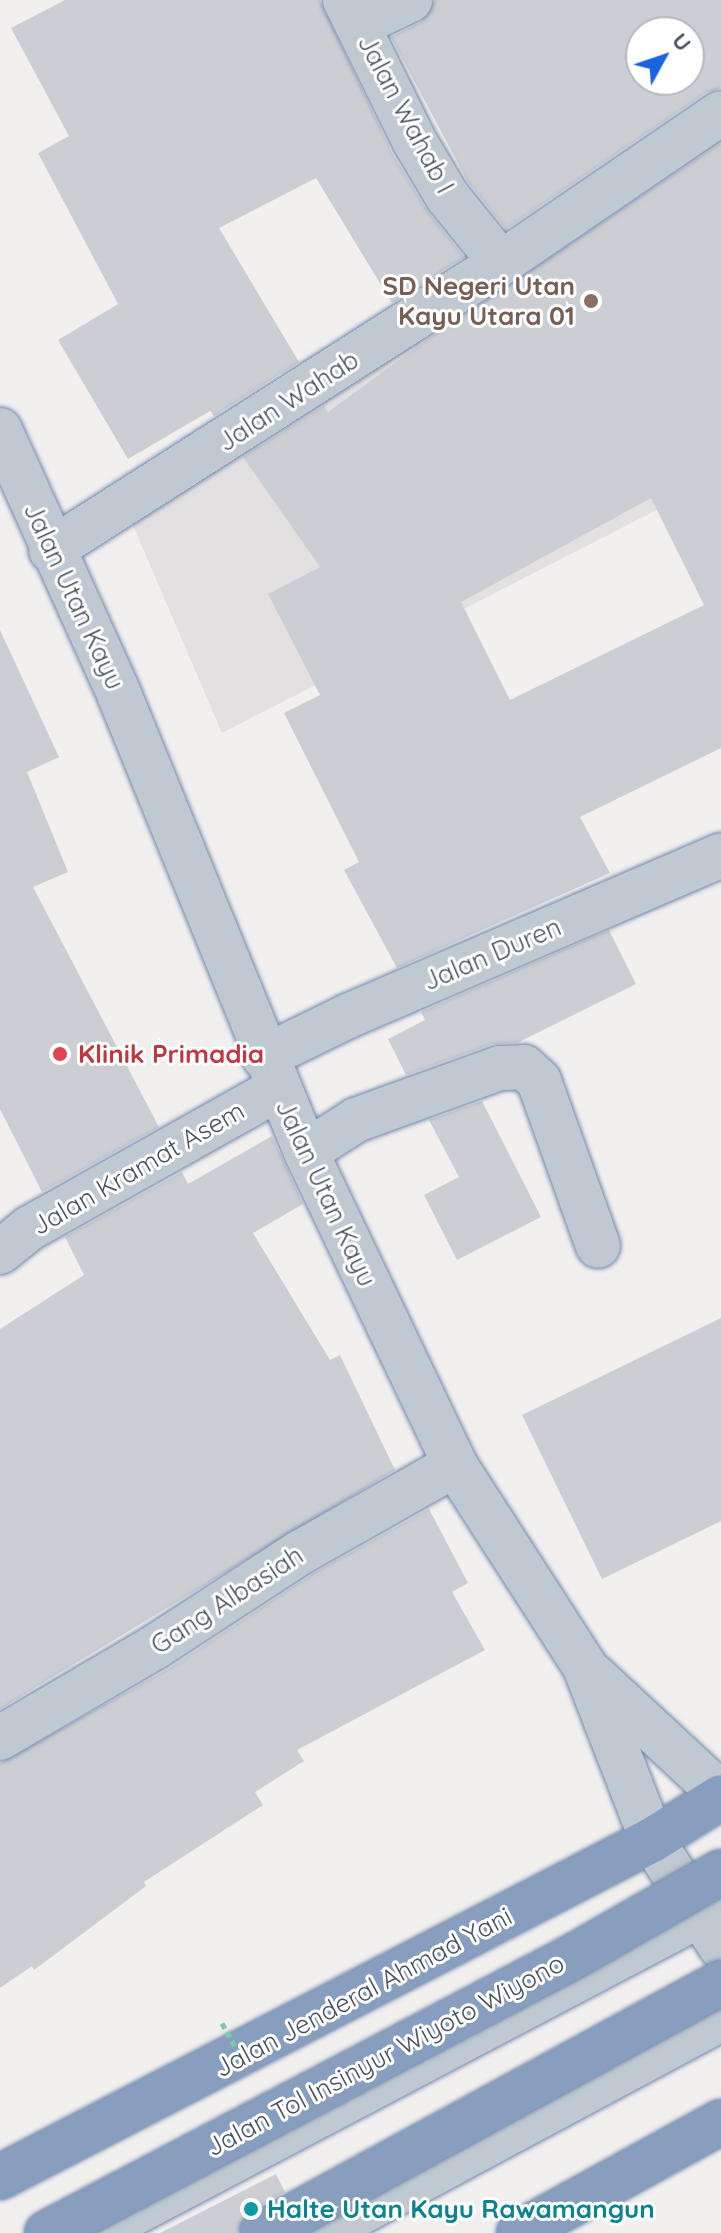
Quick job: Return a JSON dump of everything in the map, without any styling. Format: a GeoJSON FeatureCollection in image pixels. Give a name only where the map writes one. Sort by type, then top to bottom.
{"type":"FeatureCollection","features":[{"type":"Feature","properties":{"kind":"highway","name":"Jalan Jenderal Ahmad Yani"},"geometry":{"type":"LineString","coordinates":[[0,2177],[652,1840],[721,1796]]}},
{"type":"Feature","properties":{"kind":"highway","name":"Jalan Tol Insinyur Wiyoto Wiyono"},"geometry":{"type":"LineString","coordinates":[[47,2233],[576,1955],[721,1872]]}},
{"type":"Feature","properties":{"kind":"highway"},"geometry":{"type":"LineString","coordinates":[[262,2233],[721,1983]]}},
{"type":"Feature","properties":{"kind":"highway"},"geometry":{"type":"LineString","coordinates":[[519,2233],[721,2122]]}},
{"type":"Feature","properties":{"kind":"street"},"geometry":{"type":"LineString","coordinates":[[352,12],[410,0]]}},
{"type":"Feature","properties":{"kind":"street","name":"Jalan Wahab I"},"geometry":{"type":"LineString","coordinates":[[352,12],[431,169],[501,263]]}},
{"type":"Feature","properties":{"kind":"street","name":"Jalan Wahab"},"geometry":{"type":"LineString","coordinates":[[51,550],[501,263],[721,113]]}},
{"type":"Feature","properties":{"kind":"street","name":"Jalan Utan Kayu"},"geometry":{"type":"LineString","coordinates":[[0,430],[51,550],[119,694],[271,1073],[455,1465],[585,1667],[652,1840],[714,1922]]}},
{"type":"Feature","properties":{"kind":"street","name":"Jalan Duren"},"geometry":{"type":"LineString","coordinates":[[271,1073],[348,1016],[721,855]]}},
{"type":"Feature","properties":{"kind":"street"},"geometry":{"type":"LineString","coordinates":[[306,1152],[356,1120],[500,1068],[524,1067],[539,1081],[598,1246]]}},
{"type":"Feature","properties":{"kind":"street","name":"Jalan Kramat Asem"},"geometry":{"type":"LineString","coordinates":[[0,1252],[30,1228],[271,1073]]}},
{"type":"Feature","properties":{"kind":"street","name":"Gang Albasiah"},"geometry":{"type":"LineString","coordinates":[[0,1738],[155,1647],[301,1552],[455,1465]]}},
{"type":"Feature","properties":{"kind":"street","name":"Jalan Utan Kayu"},"geometry":{"type":"LineString","coordinates":[[585,1667],[721,1796]]}},
{"type":"Feature","properties":{"kind":"street"},"geometry":{"type":"LineString","coordinates":[[96,2233],[714,1922]]}},
{"type":"Feature","properties":{"kind":"street"},"geometry":{"type":"LineString","coordinates":[[322,2233],[721,2019]]}},
{"type":"Feature","properties":{"kind":"shaded area","name":"SD Negeri Utan Kayu Utara 01"},"geometry":{"type":"Polygon","coordinates":[[[721,125],[721,477],[222,733],[132,523],[721,125]]]}},
{"type":"Feature","properties":{"kind":"building"},"geometry":{"type":"Polygon","coordinates":[[[65,0],[320,0],[393,155],[426,209],[464,257],[392,303],[316,178],[219,228],[299,362],[214,416],[210,411],[128,459],[58,340],[118,304],[38,153],[69,136],[11,28],[65,0]]]}},
{"type":"Feature","properties":{"kind":"building"},"geometry":{"type":"Polygon","coordinates":[[[435,0],[721,0],[721,88],[705,93],[705,16],[625,16],[625,96],[701,96],[506,229],[468,182],[391,37],[421,22],[435,0]]]}},
{"type":"Feature","properties":{"kind":"building"},"geometry":{"type":"Polygon","coordinates":[[[721,143],[721,748],[580,817],[610,873],[397,968],[344,870],[359,862],[284,713],[320,695],[268,594],[320,567],[243,457],[324,406],[328,412],[418,346],[721,143]],[[651,498],[461,602],[510,700],[704,605],[651,498]]]}},
{"type":"Feature","properties":{"kind":"building"},"geometry":{"type":"Polygon","coordinates":[[[0,630],[59,757],[27,772],[68,872],[33,887],[159,1127],[42,1192],[0,1109],[0,630]]]}},
{"type":"Feature","properties":{"kind":"building"},"geometry":{"type":"Polygon","coordinates":[[[609,930],[636,984],[519,1042],[492,1044],[406,1075],[388,1039],[425,1020],[421,1012],[609,930]]]}},
{"type":"Feature","properties":{"kind":"building"},"geometry":{"type":"Polygon","coordinates":[[[482,1101],[541,1217],[457,1260],[424,1195],[459,1177],[429,1120],[482,1101]]]}},
{"type":"Feature","properties":{"kind":"building"},"geometry":{"type":"Polygon","coordinates":[[[272,1136],[303,1204],[253,1233],[330,1360],[340,1355],[395,1470],[0,1709],[0,1329],[84,1275],[65,1237],[182,1172],[188,1184],[272,1136]]]}},
{"type":"Feature","properties":{"kind":"building"},"geometry":{"type":"Polygon","coordinates":[[[721,1318],[721,1521],[602,1579],[522,1415],[721,1318]]]}},
{"type":"Feature","properties":{"kind":"building"},"geometry":{"type":"Polygon","coordinates":[[[429,1509],[468,1583],[452,1592],[485,1650],[297,1750],[304,1761],[255,1792],[263,1805],[144,1882],[146,1886],[34,1970],[32,1966],[0,1988],[0,1763],[168,1669],[314,1573],[429,1509]]]}},
{"type":"Feature","properties":{"kind":"building","name":"Halte Utan Kayu Rawamangun"},"geometry":{"type":"Polygon","coordinates":[[[276,2174],[285,2192],[249,2212],[237,2233],[160,2233],[276,2174]]]}},
{"type":"Feature","properties":{"kind":"place","name":"SD Negeri Utan Kayu Utara 01"},"geometry":{"type":"Point","coordinates":[591,301]}},
{"type":"Feature","properties":{"kind":"place","name":"Klinik Primadia"},"geometry":{"type":"Point","coordinates":[60,1054]}},
{"type":"Feature","properties":{"kind":"place","name":"Halte Utan Kayu Rawamangun"},"geometry":{"type":"Point","coordinates":[251,2209]}}]}
